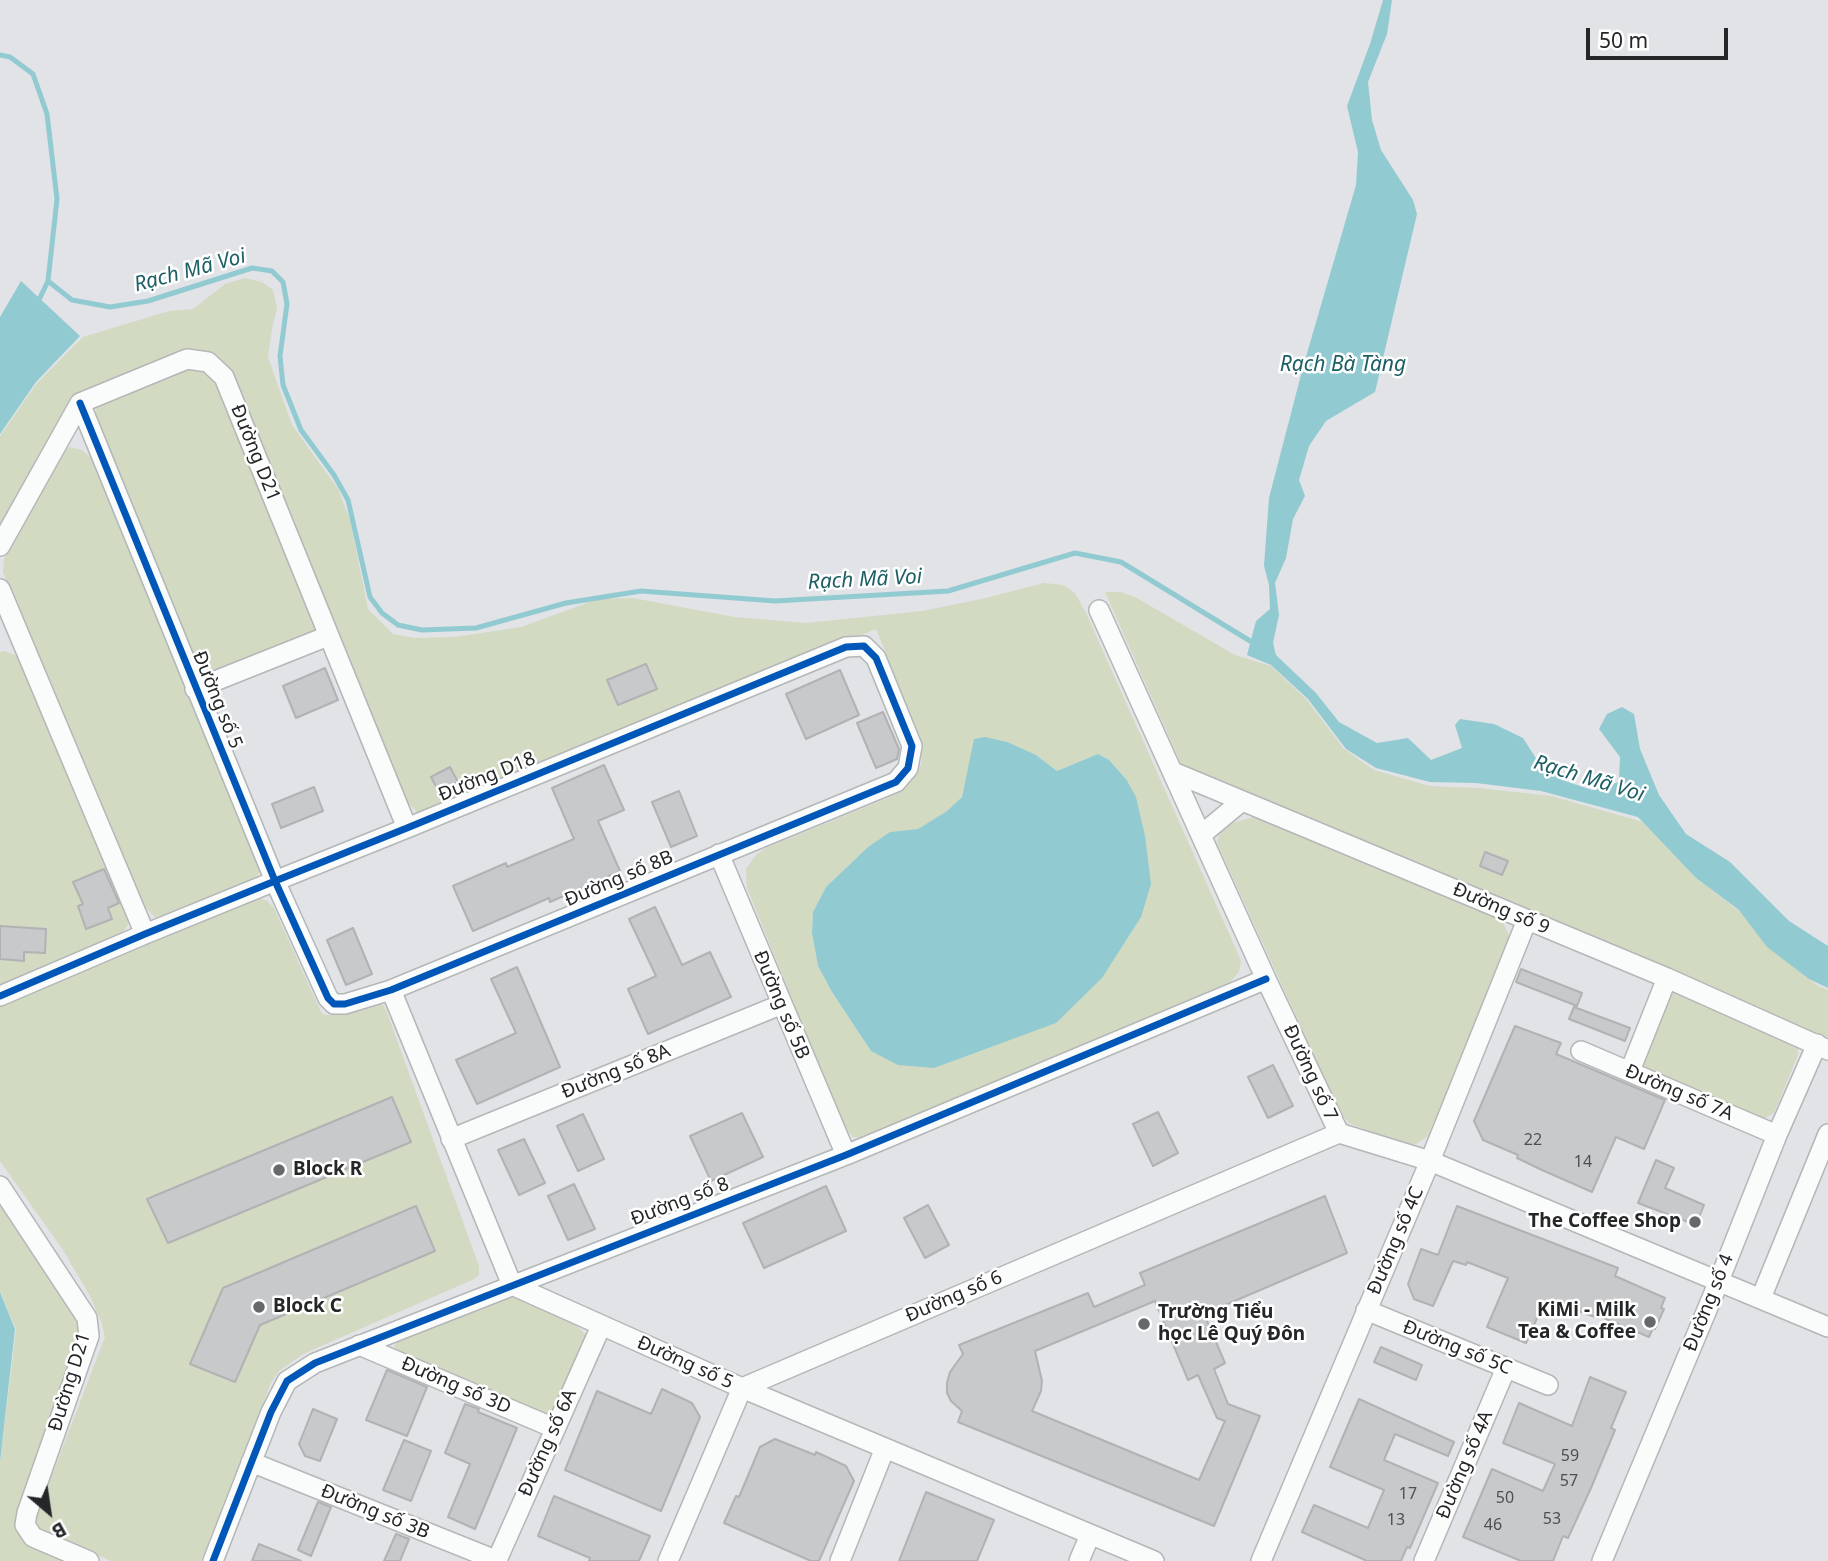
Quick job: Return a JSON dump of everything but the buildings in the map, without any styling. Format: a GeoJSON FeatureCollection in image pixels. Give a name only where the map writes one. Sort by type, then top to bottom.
{"type":"FeatureCollection","features":[{"type":"Feature","properties":{"kind":"street","name":"Đường D21"},"geometry":{"type":"LineString","coordinates":[[80,403],[187,359],[208,362],[224,377],[407,828]]}},
{"type":"Feature","properties":{"kind":"street"},"geometry":{"type":"LineString","coordinates":[[0,545],[80,403]]}},
{"type":"Feature","properties":{"kind":"street","name":"Đường số 5"},"geometry":{"type":"LineString","coordinates":[[80,403],[275,881],[328,998],[334,1004]]}},
{"type":"Feature","properties":{"kind":"street"},"geometry":{"type":"LineString","coordinates":[[0,589],[145,934]]}},
{"type":"Feature","properties":{"kind":"street","name":"Đường số 7"},"geometry":{"type":"LineString","coordinates":[[1099,610],[1266,979],[1339,1133],[1430,1161],[1828,1327]]}},
{"type":"Feature","properties":{"kind":"street","name":"Đường số 5"},"geometry":{"type":"LineString","coordinates":[[195,688],[328,636]]}},
{"type":"Feature","properties":{"kind":"street","name":"Đường D18"},"geometry":{"type":"LineString","coordinates":[[0,996],[145,934],[834,652],[857,645],[864,646],[876,658],[904,725],[912,747],[908,768]]}},
{"type":"Feature","properties":{"kind":"street","name":"Đường số 8B"},"geometry":{"type":"LineString","coordinates":[[334,1004],[345,1004],[391,990],[895,782],[908,768]]}},
{"type":"Feature","properties":{"kind":"street","name":"Đường số 9"},"geometry":{"type":"LineString","coordinates":[[1173,772],[1667,978],[1822,1047]]}},
{"type":"Feature","properties":{"kind":"street"},"geometry":{"type":"LineString","coordinates":[[1201,835],[1242,801]]}},
{"type":"Feature","properties":{"kind":"street","name":"Đường số 5B"},"geometry":{"type":"LineString","coordinates":[[719,854],[845,1155]]}},
{"type":"Feature","properties":{"kind":"street","name":"Đường số 4C"},"geometry":{"type":"LineString","coordinates":[[1261,1561],[1430,1161],[1527,920]]}},
{"type":"Feature","properties":{"kind":"street"},"geometry":{"type":"LineString","coordinates":[[1630,1071],[1667,978]]}},
{"type":"Feature","properties":{"kind":"street","name":"Đường số 8"},"geometry":{"type":"LineString","coordinates":[[213,1561],[271,1412],[287,1381],[315,1363],[845,1155],[1266,979]]}},
{"type":"Feature","properties":{"kind":"street"},"geometry":{"type":"LineString","coordinates":[[391,990],[512,1285]]}},
{"type":"Feature","properties":{"kind":"street","name":"Đường số 8A"},"geometry":{"type":"LineString","coordinates":[[451,1139],[780,1005]]}},
{"type":"Feature","properties":{"kind":"street","name":"Đường số 4"},"geometry":{"type":"LineString","coordinates":[[1602,1561],[1777,1135],[1822,1047]]}},
{"type":"Feature","properties":{"kind":"street","name":"Đường số 7A"},"geometry":{"type":"LineString","coordinates":[[1581,1051],[1777,1135]]}},
{"type":"Feature","properties":{"kind":"street","name":"Đường số 6"},"geometry":{"type":"LineString","coordinates":[[742,1388],[1339,1133]]}},
{"type":"Feature","properties":{"kind":"street"},"geometry":{"type":"LineString","coordinates":[[1761,1298],[1828,1134]]}},
{"type":"Feature","properties":{"kind":"street","name":"Đường D21"},"geometry":{"type":"LineString","coordinates":[[0,1186],[87,1318],[89,1336],[25,1525],[33,1537],[89,1561]]}},
{"type":"Feature","properties":{"kind":"street","name":"Đường số 5"},"geometry":{"type":"LineString","coordinates":[[512,1285],[742,1388],[1154,1561]]}},
{"type":"Feature","properties":{"kind":"street","name":"Đường số 5C"},"geometry":{"type":"LineString","coordinates":[[1366,1310],[1548,1385]]}},
{"type":"Feature","properties":{"kind":"street","name":"Đường số 6A"},"geometry":{"type":"LineString","coordinates":[[498,1561],[554,1428],[601,1326]]}},
{"type":"Feature","properties":{"kind":"street","name":"Đường số 3D"},"geometry":{"type":"LineString","coordinates":[[359,1345],[554,1428]]}},
{"type":"Feature","properties":{"kind":"street","name":"Đường số 4A"},"geometry":{"type":"LineString","coordinates":[[1424,1561],[1506,1368]]}},
{"type":"Feature","properties":{"kind":"street"},"geometry":{"type":"LineString","coordinates":[[668,1561],[742,1388]]}},
{"type":"Feature","properties":{"kind":"street"},"geometry":{"type":"LineString","coordinates":[[840,1561],[885,1448]]}},
{"type":"Feature","properties":{"kind":"street","name":"Đường số 3B"},"geometry":{"type":"LineString","coordinates":[[251,1462],[498,1561]]}},
{"type":"Feature","properties":{"kind":"street"},"geometry":{"type":"LineString","coordinates":[[1079,1561],[1090,1535]]}},
{"type":"Feature","properties":{"kind":"green space"},"geometry":{"type":"Polygon","coordinates":[[[245,278],[262,282],[273,290],[277,308],[268,357],[292,425],[338,489],[350,520],[368,609],[393,634],[415,638],[455,637],[521,627],[598,599],[633,598],[734,617],[806,623],[922,611],[1044,583],[1063,585],[1075,593],[1235,947],[1241,961],[1239,972],[1230,982],[868,1135],[853,1137],[843,1125],[747,888],[746,869],[756,855],[766,848],[902,791],[921,765],[922,741],[876,629],[429,812],[418,813],[405,800],[232,370],[202,354],[77,395],[70,401],[0,530],[0,436],[37,383],[83,337],[169,311],[193,309],[225,284],[245,278]],[[1098,754],[1057,771],[1036,755],[966,778],[962,797],[947,811],[918,829],[890,832],[868,847],[826,887],[813,912],[812,933],[818,966],[871,1051],[1126,779],[1109,760],[1098,754]]]}},
{"type":"Feature","properties":{"kind":"green space"},"geometry":{"type":"Polygon","coordinates":[[[189,369],[206,371],[217,382],[314,624],[311,633],[218,671],[208,671],[193,661],[95,415],[96,409],[102,404],[189,369]]]}},
{"type":"Feature","properties":{"kind":"green space"},"geometry":{"type":"Polygon","coordinates":[[[70,447],[82,450],[93,459],[260,864],[256,878],[162,918],[156,918],[145,907],[3,572],[4,559],[56,455],[70,447]]]}},
{"type":"Feature","properties":{"kind":"green space"},"geometry":{"type":"Polygon","coordinates":[[[1105,592],[1120,592],[1135,597],[1235,655],[1271,666],[1307,700],[1344,749],[1374,770],[1430,786],[1551,796],[1643,822],[1696,878],[1743,914],[1785,960],[1818,986],[1828,990],[1828,1038],[1182,766],[1105,592]]]}},
{"type":"Feature","properties":{"kind":"green space"},"geometry":{"type":"Polygon","coordinates":[[[4,651],[23,662],[129,923],[121,935],[0,987],[0,652],[4,651]]]}},
{"type":"Feature","properties":{"kind":"green space"},"geometry":{"type":"Polygon","coordinates":[[[1256,816],[1493,915],[1501,919],[1509,935],[1508,947],[1428,1136],[1418,1143],[1408,1146],[1393,1141],[1349,1123],[1340,1112],[1217,843],[1220,831],[1233,823],[1256,816]]]}},
{"type":"Feature","properties":{"kind":"green space"},"geometry":{"type":"Polygon","coordinates":[[[257,897],[274,908],[324,1015],[339,1015],[377,1004],[383,1005],[386,1010],[479,1266],[479,1275],[303,1354],[279,1371],[271,1383],[201,1561],[111,1561],[41,1530],[37,1524],[36,1517],[105,1337],[90,1296],[63,1250],[0,1161],[0,1003],[257,897]]]}},
{"type":"Feature","properties":{"kind":"green space"},"geometry":{"type":"Polygon","coordinates":[[[1680,990],[1798,1047],[1798,1055],[1774,1113],[1765,1118],[1752,1119],[1641,1066],[1672,991],[1680,990]]]}},
{"type":"Feature","properties":{"kind":"green space"},"geometry":{"type":"Polygon","coordinates":[[[0,1204],[79,1323],[78,1348],[21,1515],[30,1546],[60,1561],[0,1561],[0,1463],[16,1329],[0,1291],[0,1204]]]}},
{"type":"Feature","properties":{"kind":"green space"},"geometry":{"type":"Polygon","coordinates":[[[506,1296],[513,1296],[576,1325],[587,1336],[552,1414],[547,1415],[393,1350],[396,1343],[402,1339],[506,1296]]]}},
{"type":"Feature","properties":{"kind":"water","name":"Rạch Bà Tàng"},"geometry":{"type":"Polygon","coordinates":[[[1383,0],[1392,0],[1387,34],[1368,82],[1372,120],[1381,150],[1413,200],[1417,214],[1375,392],[1326,421],[1309,446],[1299,480],[1305,496],[1293,519],[1286,558],[1275,583],[1279,615],[1273,643],[1276,655],[1316,693],[1339,722],[1377,743],[1408,738],[1431,760],[1462,748],[1455,725],[1460,719],[1494,724],[1523,738],[1537,760],[1562,780],[1592,790],[1619,782],[1620,757],[1599,729],[1607,714],[1622,707],[1634,714],[1640,749],[1659,795],[1686,834],[1730,862],[1789,921],[1828,946],[1828,988],[1809,979],[1767,947],[1739,910],[1696,878],[1638,817],[1541,791],[1476,783],[1430,782],[1376,768],[1346,749],[1308,699],[1271,665],[1247,655],[1256,621],[1270,609],[1269,585],[1264,566],[1269,498],[1303,367],[1356,185],[1358,152],[1347,106],[1383,0]]]}},
{"type":"Feature","properties":{"kind":"water"},"geometry":{"type":"Polygon","coordinates":[[[21,281],[80,336],[36,382],[0,434],[0,317],[21,281]]]}},
{"type":"Feature","properties":{"kind":"water"},"geometry":{"type":"Polygon","coordinates":[[[985,737],[1007,742],[1036,755],[1057,771],[1098,754],[1109,760],[1126,779],[1136,797],[1145,836],[1151,884],[1141,917],[1102,978],[1056,1023],[934,1068],[898,1065],[871,1051],[832,992],[818,966],[812,933],[813,912],[826,887],[868,847],[890,832],[918,829],[947,811],[962,797],[974,739],[985,737]]]}},
{"type":"Feature","properties":{"kind":"water"},"geometry":{"type":"Polygon","coordinates":[[[0,1292],[15,1329],[0,1462],[0,1292]]]}},
{"type":"Feature","properties":{"kind":"waterway"},"geometry":{"type":"LineString","coordinates":[[0,55],[10,57],[33,74],[47,114],[57,199],[48,281],[37,304]]}},
{"type":"Feature","properties":{"kind":"waterway","name":"Rạch Mã Voi"},"geometry":{"type":"LineString","coordinates":[[48,281],[72,300],[110,307],[148,301],[252,268],[272,271],[283,282],[287,304],[280,356],[283,385],[301,430],[334,475],[348,500],[370,597],[382,613],[398,625],[422,630],[476,628],[566,603],[641,591],[775,601],[948,591],[1075,553],[1121,562],[1255,644]]}},
{"type":"Feature","properties":{"kind":"cycle path"},"geometry":{"type":"LineString","coordinates":[[0,996],[145,934],[275,881],[407,828],[846,647],[864,646],[876,658],[912,746],[908,768],[896,782],[391,990],[345,1004],[334,1004],[328,998],[275,881],[80,403]]}},
{"type":"Feature","properties":{"kind":"cycle path"},"geometry":{"type":"LineString","coordinates":[[213,1561],[271,1412],[287,1381],[315,1363],[846,1155],[1266,979]]}},
{"type":"Feature","properties":{"kind":"place","name":"Block R"},"geometry":{"type":"Point","coordinates":[279,1170]}},
{"type":"Feature","properties":{"kind":"place","name":"The Coffee Shop"},"geometry":{"type":"Point","coordinates":[1695,1222]}},
{"type":"Feature","properties":{"kind":"place","name":"Block C"},"geometry":{"type":"Point","coordinates":[259,1307]}},
{"type":"Feature","properties":{"kind":"place","name":"KiMi - Milk Tea & Coffee"},"geometry":{"type":"Point","coordinates":[1650,1322]}},
{"type":"Feature","properties":{"kind":"place","name":"Trường Tiểu học Lê Quý Đôn"},"geometry":{"type":"Point","coordinates":[1144,1324]}}]}
